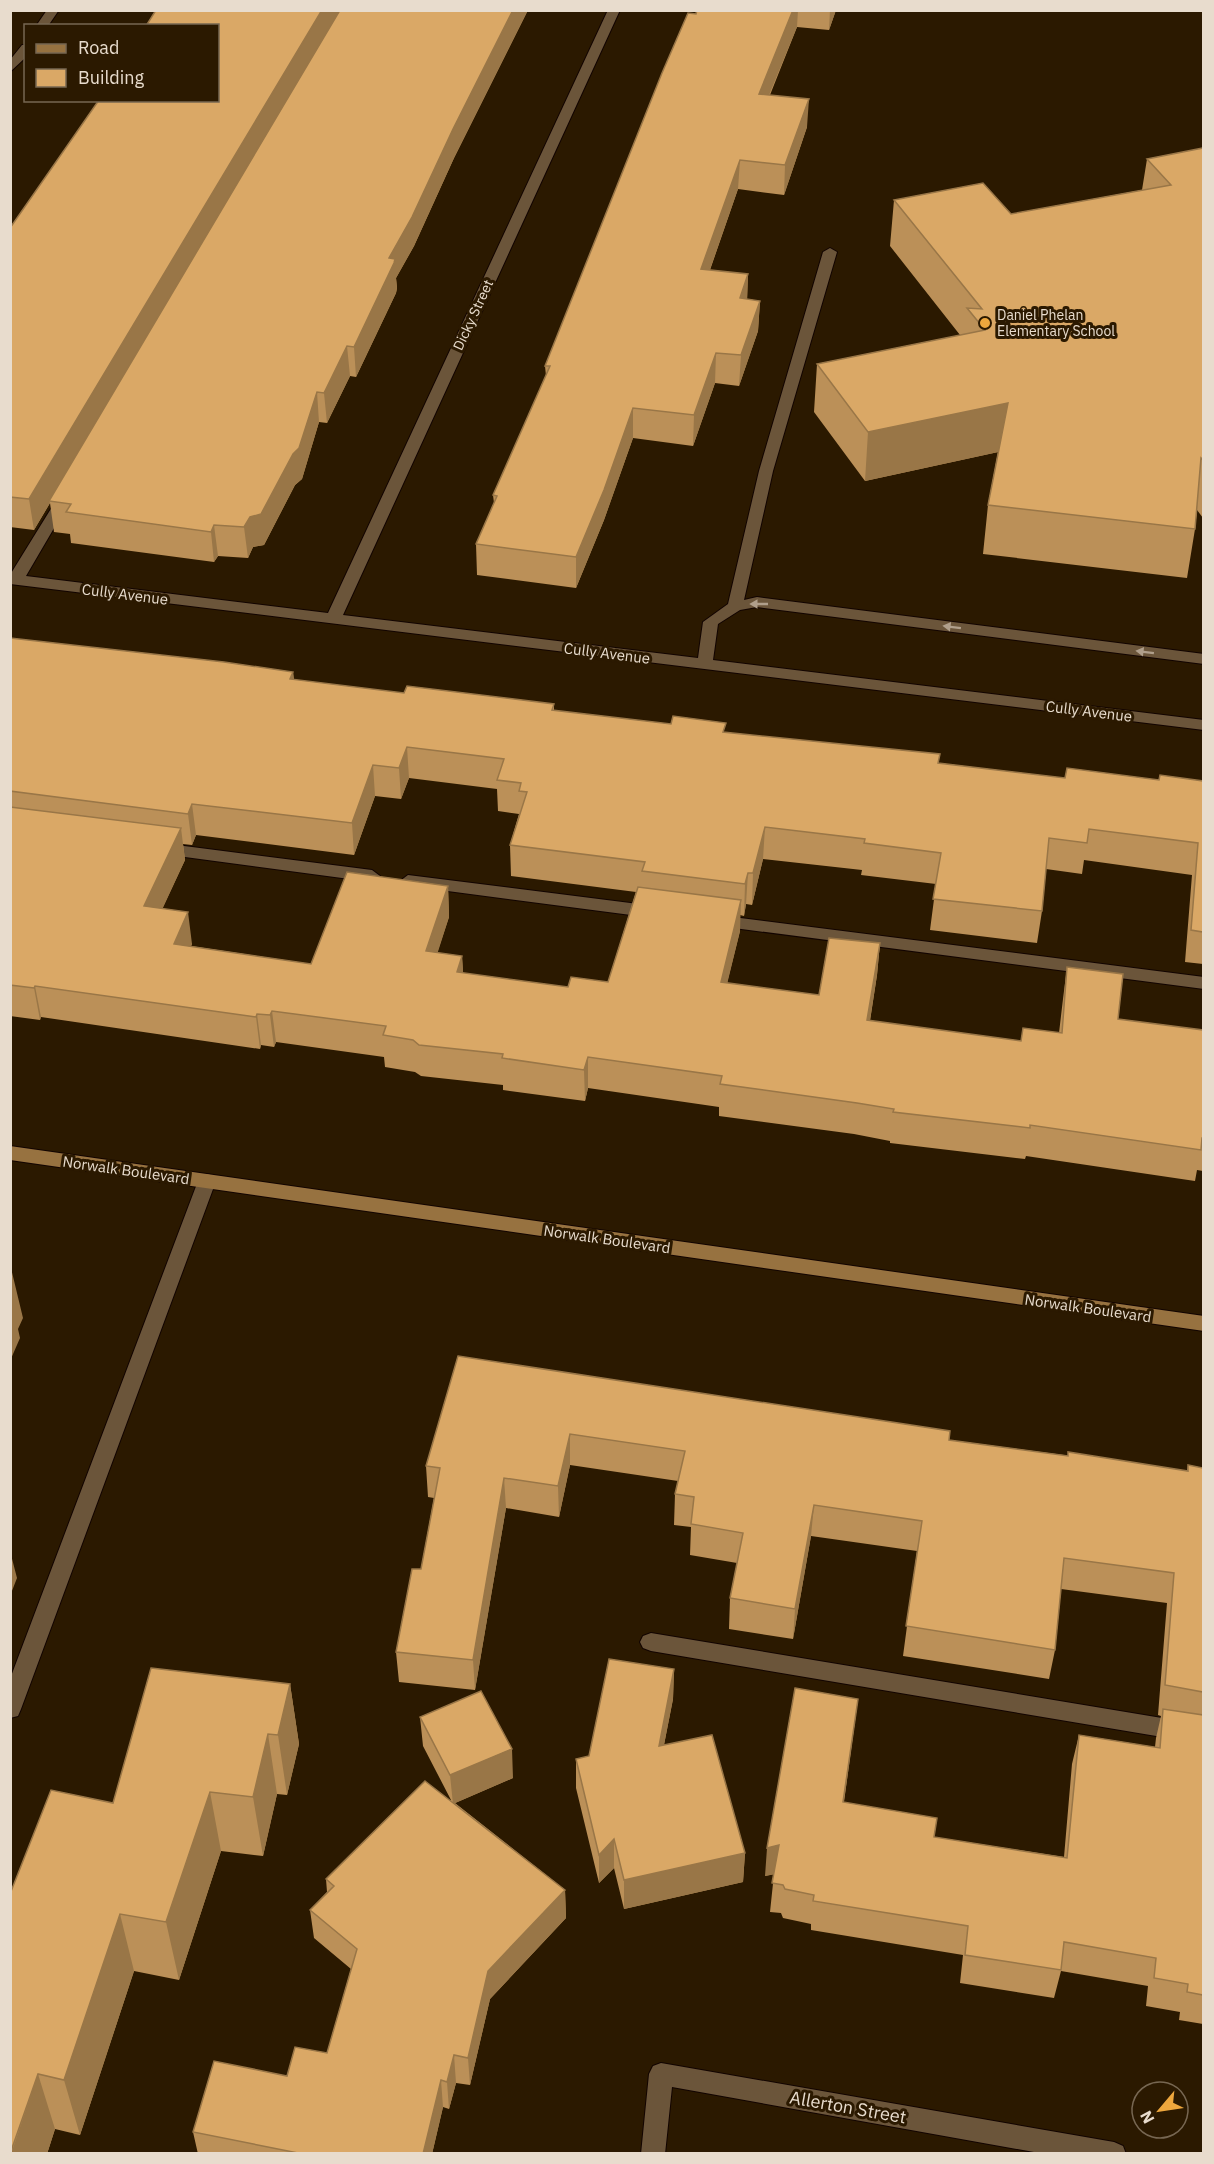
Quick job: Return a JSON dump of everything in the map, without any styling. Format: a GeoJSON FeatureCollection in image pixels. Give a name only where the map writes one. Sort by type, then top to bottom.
{"type":"FeatureCollection","features":[{"type":"Feature","properties":{"kind":"main road","name":"Norwalk Boulevard"},"geometry":{"type":"LineString","coordinates":[[10,1154],[1203,1324]]}},
{"type":"Feature","properties":{"kind":"street"},"geometry":{"type":"LineString","coordinates":[[43,24],[52,10]]}},
{"type":"Feature","properties":{"kind":"street","name":"Dicky Street"},"geometry":{"type":"LineString","coordinates":[[333,620],[614,10]]}},
{"type":"Feature","properties":{"kind":"street"},"geometry":{"type":"LineString","coordinates":[[10,69],[24,51]]}},
{"type":"Feature","properties":{"kind":"street"},"geometry":{"type":"LineString","coordinates":[[735,606],[766,471],[830,252]]}},
{"type":"Feature","properties":{"kind":"street"},"geometry":{"type":"LineString","coordinates":[[13,580],[70,488]]}},
{"type":"Feature","properties":{"kind":"street","name":"Cully Avenue"},"geometry":{"type":"LineString","coordinates":[[13,580],[1203,725]]}},
{"type":"Feature","properties":{"kind":"street"},"geometry":{"type":"LineString","coordinates":[[705,665],[711,622],[735,606],[757,602],[1203,659]]}},
{"type":"Feature","properties":{"kind":"street"},"geometry":{"type":"LineString","coordinates":[[140,846],[672,915]]}},
{"type":"Feature","properties":{"kind":"street"},"geometry":{"type":"LineString","coordinates":[[696,918],[1203,983]]}},
{"type":"Feature","properties":{"kind":"street"},"geometry":{"type":"LineString","coordinates":[[10,1709],[207,1181]]}},
{"type":"Feature","properties":{"kind":"street"},"geometry":{"type":"LineString","coordinates":[[651,1642],[1203,1735]]}},
{"type":"Feature","properties":{"kind":"street","name":"Allerton Street"},"geometry":{"type":"LineString","coordinates":[[653,2154],[661,2074],[1114,2154]]}},
{"type":"Feature","properties":{"kind":"building"},"geometry":{"type":"Polygon","coordinates":[[[156,10],[322,10],[29,499],[10,497],[10,228],[98,102],[219,102],[219,24],[147,24],[156,10]]]}},
{"type":"Feature","properties":{"kind":"building"},"geometry":{"type":"Polygon","coordinates":[[[340,10],[513,10],[412,217],[389,258],[395,259],[394,263],[354,347],[347,346],[324,393],[317,392],[299,448],[293,454],[261,514],[250,517],[244,527],[214,525],[211,532],[66,512],[71,504],[49,501],[340,10]]]}},
{"type":"Feature","properties":{"kind":"building"},"geometry":{"type":"Polygon","coordinates":[[[697,10],[793,10],[759,94],[809,99],[785,165],[740,160],[701,269],[748,274],[740,298],[760,301],[741,355],[716,353],[694,415],[633,408],[604,490],[576,557],[476,544],[497,496],[493,495],[550,366],[545,366],[662,73],[688,13],[696,14],[697,10]]]}},
{"type":"Feature","properties":{"kind":"building"},"geometry":{"type":"Polygon","coordinates":[[[1203,148],[1203,460],[1201,458],[1195,529],[988,505],[1008,403],[868,432],[817,364],[985,330],[967,308],[982,309],[894,200],[983,183],[1011,214],[1171,185],[1147,159],[1203,148]]]}},
{"type":"Feature","properties":{"kind":"building"},"geometry":{"type":"Polygon","coordinates":[[[10,638],[224,662],[293,672],[290,679],[404,693],[407,686],[554,704],[552,710],[671,724],[673,716],[726,723],[723,732],[940,754],[938,763],[1065,778],[1067,768],[1159,780],[1160,775],[1203,781],[1203,932],[1191,930],[1198,843],[1089,829],[1087,843],[1049,838],[1042,911],[933,899],[941,853],[864,843],[865,839],[765,827],[753,873],[748,873],[745,884],[642,871],[645,862],[510,845],[527,792],[519,791],[521,783],[497,780],[504,759],[407,747],[399,768],[373,765],[352,823],[192,804],[188,814],[10,791],[10,638]]]}},
{"type":"Feature","properties":{"kind":"building"},"geometry":{"type":"Polygon","coordinates":[[[10,807],[181,828],[144,906],[188,912],[174,944],[311,964],[347,872],[448,886],[426,951],[462,956],[457,972],[568,987],[571,977],[608,982],[638,887],[741,900],[721,982],[819,995],[829,938],[880,943],[867,1020],[1021,1041],[1023,1028],[1062,1033],[1067,967],[1123,974],[1118,1019],[1203,1030],[1201,1150],[1030,1125],[1030,1128],[893,1112],[894,1109],[720,1084],[722,1076],[588,1057],[584,1070],[502,1058],[503,1054],[419,1045],[413,1040],[383,1035],[386,1026],[272,1011],[270,1015],[257,1014],[256,1017],[35,986],[34,988],[10,985],[10,807]]]}},
{"type":"Feature","properties":{"kind":"building"},"geometry":{"type":"Polygon","coordinates":[[[458,1356],[950,1431],[949,1440],[1068,1456],[1068,1452],[1188,1471],[1188,1465],[1203,1468],[1203,1692],[1165,1685],[1174,1573],[1064,1558],[1055,1650],[906,1626],[922,1521],[814,1505],[795,1609],[730,1598],[743,1533],[691,1524],[694,1497],[675,1494],[685,1451],[570,1434],[558,1486],[504,1478],[473,1660],[396,1652],[412,1569],[421,1569],[440,1468],[426,1466],[458,1356]]]}},
{"type":"Feature","properties":{"kind":"building"},"geometry":{"type":"Polygon","coordinates":[[[609,1659],[674,1669],[659,1746],[712,1735],[745,1853],[624,1880],[614,1839],[599,1855],[576,1759],[589,1756],[609,1659]]]}},
{"type":"Feature","properties":{"kind":"building"},"geometry":{"type":"Polygon","coordinates":[[[151,1668],[290,1684],[278,1735],[268,1734],[253,1797],[210,1792],[166,1922],[120,1914],[64,2080],[38,2074],[10,2154],[10,1894],[51,1790],[113,1803],[151,1668]]]}},
{"type":"Feature","properties":{"kind":"building"},"geometry":{"type":"Polygon","coordinates":[[[795,1688],[858,1699],[843,1802],[937,1818],[934,1837],[1067,1858],[1079,1735],[1160,1748],[1163,1709],[1203,1715],[1203,1995],[1187,1992],[1188,1984],[1154,1978],[1156,1958],[1064,1942],[1061,1970],[965,1955],[968,1926],[813,1901],[814,1895],[785,1889],[783,1885],[772,1883],[779,1845],[767,1848],[795,1688]]]}},
{"type":"Feature","properties":{"kind":"building"},"geometry":{"type":"Polygon","coordinates":[[[481,1691],[512,1749],[450,1775],[420,1717],[481,1691]]]}},
{"type":"Feature","properties":{"kind":"building"},"geometry":{"type":"Polygon","coordinates":[[[425,1781],[565,1890],[488,1971],[468,2058],[454,2055],[447,2082],[441,2080],[423,2154],[303,2154],[193,2132],[214,2061],[287,2076],[295,2047],[327,2053],[357,1949],[310,1910],[334,1886],[326,1879],[425,1781]]]}},
{"type":"Feature","properties":{"kind":"place","name":"Daniel Phelan Elementary School"},"geometry":{"type":"Point","coordinates":[985,323]}}]}
